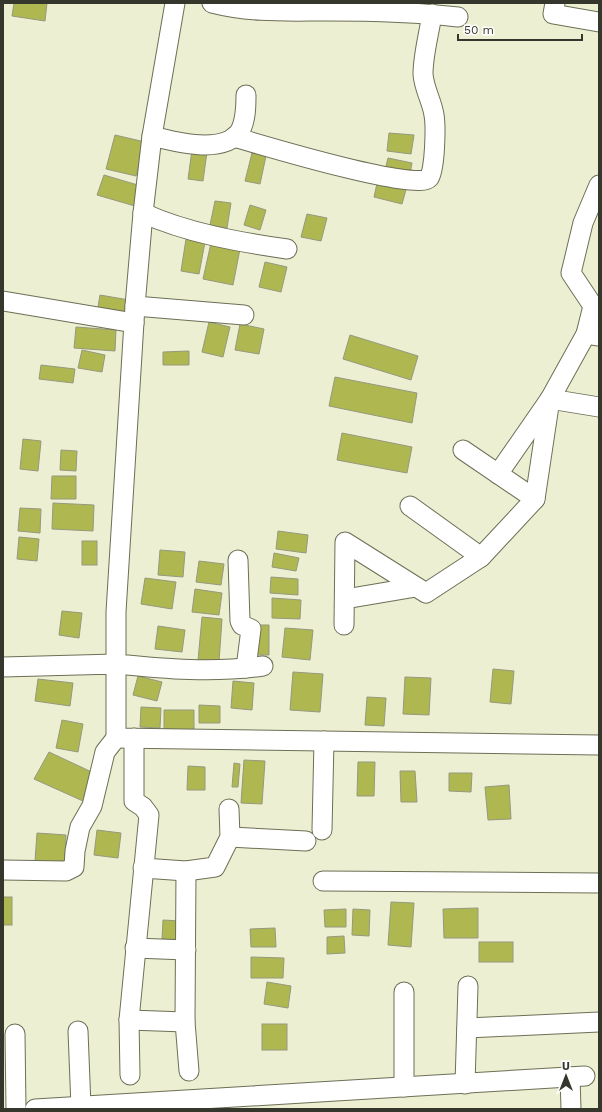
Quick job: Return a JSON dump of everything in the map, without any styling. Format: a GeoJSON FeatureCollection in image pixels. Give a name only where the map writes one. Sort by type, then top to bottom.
{"type":"FeatureCollection","features":[{"type":"Feature","properties":{"kind":"street"},"geometry":{"type":"LineString","coordinates":[[130,1075],[129,1020],[149,815],[143,806],[134,801],[116,664],[116,612],[134,314],[143,213],[152,136],[175,3]]}},
{"type":"Feature","properties":{"kind":"street"},"geometry":{"type":"LineString","coordinates":[[212,3],[236,10],[280,12],[310,7],[432,14],[458,18]]}},
{"type":"Feature","properties":{"kind":"street"},"geometry":{"type":"LineString","coordinates":[[555,3],[553,14],[599,22]]}},
{"type":"Feature","properties":{"kind":"street"},"geometry":{"type":"LineString","coordinates":[[234,137],[363,172],[410,181],[425,181],[429,178],[435,148],[434,116],[425,88],[423,75],[424,60],[432,14]]}},
{"type":"Feature","properties":{"kind":"street"},"geometry":{"type":"LineString","coordinates":[[152,136],[185,144],[224,143],[234,137],[240,130],[245,113],[246,95]]}},
{"type":"Feature","properties":{"kind":"street"},"geometry":{"type":"LineString","coordinates":[[498,474],[593,335],[594,306],[572,273],[583,223],[594,209],[599,185]]}},
{"type":"Feature","properties":{"kind":"street"},"geometry":{"type":"LineString","coordinates":[[143,213],[166,223],[197,231],[287,249]]}},
{"type":"Feature","properties":{"kind":"street"},"geometry":{"type":"LineString","coordinates":[[3,301],[134,314],[244,315]]}},
{"type":"Feature","properties":{"kind":"street"},"geometry":{"type":"LineString","coordinates":[[550,399],[599,407]]}},
{"type":"Feature","properties":{"kind":"street"},"geometry":{"type":"LineString","coordinates":[[344,625],[345,542],[426,593],[481,557],[535,499],[550,399]]}},
{"type":"Feature","properties":{"kind":"street"},"geometry":{"type":"LineString","coordinates":[[463,450],[535,499]]}},
{"type":"Feature","properties":{"kind":"street"},"geometry":{"type":"LineString","coordinates":[[410,506],[481,557]]}},
{"type":"Feature","properties":{"kind":"street"},"geometry":{"type":"LineString","coordinates":[[3,667],[116,664],[174,670],[254,667],[251,629],[242,625],[240,621],[238,560]]}},
{"type":"Feature","properties":{"kind":"street"},"geometry":{"type":"LineString","coordinates":[[344,599],[416,587]]}},
{"type":"Feature","properties":{"kind":"street"},"geometry":{"type":"LineString","coordinates":[[3,870],[66,870],[74,868],[75,851],[80,827],[92,806],[106,752],[125,738],[599,745]]}},
{"type":"Feature","properties":{"kind":"street"},"geometry":{"type":"LineString","coordinates":[[322,830],[324,741]]}},
{"type":"Feature","properties":{"kind":"street"},"geometry":{"type":"LineString","coordinates":[[143,868],[186,871],[215,868],[230,837],[229,809]]}},
{"type":"Feature","properties":{"kind":"street"},"geometry":{"type":"LineString","coordinates":[[230,837],[306,841]]}},
{"type":"Feature","properties":{"kind":"street"},"geometry":{"type":"LineString","coordinates":[[186,871],[185,1022],[189,1071]]}},
{"type":"Feature","properties":{"kind":"street"},"geometry":{"type":"LineString","coordinates":[[323,882],[599,883]]}},
{"type":"Feature","properties":{"kind":"street"},"geometry":{"type":"LineString","coordinates":[[135,948],[186,950]]}},
{"type":"Feature","properties":{"kind":"street"},"geometry":{"type":"LineString","coordinates":[[465,1084],[468,986]]}},
{"type":"Feature","properties":{"kind":"street"},"geometry":{"type":"LineString","coordinates":[[404,992],[404,1087]]}},
{"type":"Feature","properties":{"kind":"street"},"geometry":{"type":"LineString","coordinates":[[129,1020],[185,1022]]}},
{"type":"Feature","properties":{"kind":"street"},"geometry":{"type":"LineString","coordinates":[[466,1028],[599,1022]]}},
{"type":"Feature","properties":{"kind":"street"},"geometry":{"type":"LineString","coordinates":[[78,1031],[81,1107]]}},
{"type":"Feature","properties":{"kind":"street"},"geometry":{"type":"LineString","coordinates":[[15,1034],[16,1109]]}},
{"type":"Feature","properties":{"kind":"street"},"geometry":{"type":"LineString","coordinates":[[45,1109],[324,1101],[404,1087],[578,1077],[571,1109]]}},
{"type":"Feature","properties":{"kind":"building"},"geometry":{"type":"Polygon","coordinates":[[[14,3],[47,3],[45,21],[12,16],[14,3]]]}},
{"type":"Feature","properties":{"kind":"building"},"geometry":{"type":"Polygon","coordinates":[[[389,133],[414,135],[411,154],[387,151],[389,133]]]}},
{"type":"Feature","properties":{"kind":"building"},"geometry":{"type":"Polygon","coordinates":[[[115,135],[145,142],[136,176],[106,169],[115,135]]]}},
{"type":"Feature","properties":{"kind":"building"},"geometry":{"type":"Polygon","coordinates":[[[192,150],[207,152],[203,181],[188,179],[192,150]]]}},
{"type":"Feature","properties":{"kind":"building"},"geometry":{"type":"Polygon","coordinates":[[[252,153],[266,156],[260,184],[245,181],[252,153]]]}},
{"type":"Feature","properties":{"kind":"building"},"geometry":{"type":"Polygon","coordinates":[[[388,158],[412,163],[409,179],[384,174],[388,158]]]}},
{"type":"Feature","properties":{"kind":"building"},"geometry":{"type":"Polygon","coordinates":[[[104,175],[141,186],[135,206],[97,195],[104,175]]]}},
{"type":"Feature","properties":{"kind":"building"},"geometry":{"type":"Polygon","coordinates":[[[378,179],[407,186],[402,204],[374,197],[378,179]]]}},
{"type":"Feature","properties":{"kind":"building"},"geometry":{"type":"Polygon","coordinates":[[[215,201],[231,203],[227,228],[210,225],[215,201]]]}},
{"type":"Feature","properties":{"kind":"building"},"geometry":{"type":"Polygon","coordinates":[[[250,205],[266,210],[260,230],[244,225],[250,205]]]}},
{"type":"Feature","properties":{"kind":"building"},"geometry":{"type":"Polygon","coordinates":[[[307,214],[327,218],[321,241],[301,237],[307,214]]]}},
{"type":"Feature","properties":{"kind":"building"},"geometry":{"type":"Polygon","coordinates":[[[186,239],[205,242],[199,274],[181,271],[186,239]]]}},
{"type":"Feature","properties":{"kind":"building"},"geometry":{"type":"Polygon","coordinates":[[[211,243],[240,249],[233,285],[203,279],[211,243]]]}},
{"type":"Feature","properties":{"kind":"building"},"geometry":{"type":"Polygon","coordinates":[[[265,262],[287,267],[281,292],[259,287],[265,262]]]}},
{"type":"Feature","properties":{"kind":"building"},"geometry":{"type":"Polygon","coordinates":[[[100,295],[129,300],[127,312],[98,307],[100,295]]]}},
{"type":"Feature","properties":{"kind":"building"},"geometry":{"type":"Polygon","coordinates":[[[209,322],[230,327],[223,357],[202,352],[209,322]]]}},
{"type":"Feature","properties":{"kind":"building"},"geometry":{"type":"Polygon","coordinates":[[[240,324],[264,329],[259,354],[235,350],[240,324]]]}},
{"type":"Feature","properties":{"kind":"building"},"geometry":{"type":"Polygon","coordinates":[[[76,327],[116,330],[115,351],[74,348],[76,327]]]}},
{"type":"Feature","properties":{"kind":"building"},"geometry":{"type":"Polygon","coordinates":[[[350,335],[418,356],[411,380],[343,359],[350,335]]]}},
{"type":"Feature","properties":{"kind":"building"},"geometry":{"type":"Polygon","coordinates":[[[82,350],[105,355],[102,372],[78,368],[82,350]]]}},
{"type":"Feature","properties":{"kind":"building"},"geometry":{"type":"Polygon","coordinates":[[[189,351],[189,365],[163,365],[163,352],[189,351]]]}},
{"type":"Feature","properties":{"kind":"building"},"geometry":{"type":"Polygon","coordinates":[[[41,365],[75,369],[73,383],[39,379],[41,365]]]}},
{"type":"Feature","properties":{"kind":"building"},"geometry":{"type":"Polygon","coordinates":[[[335,377],[417,393],[412,423],[329,406],[335,377]]]}},
{"type":"Feature","properties":{"kind":"building"},"geometry":{"type":"Polygon","coordinates":[[[342,433],[412,447],[407,473],[337,460],[342,433]]]}},
{"type":"Feature","properties":{"kind":"building"},"geometry":{"type":"Polygon","coordinates":[[[23,439],[41,441],[38,471],[20,469],[23,439]]]}},
{"type":"Feature","properties":{"kind":"building"},"geometry":{"type":"Polygon","coordinates":[[[61,450],[77,451],[76,471],[60,470],[61,450]]]}},
{"type":"Feature","properties":{"kind":"building"},"geometry":{"type":"Polygon","coordinates":[[[52,476],[76,476],[76,499],[51,499],[52,476]]]}},
{"type":"Feature","properties":{"kind":"building"},"geometry":{"type":"Polygon","coordinates":[[[53,503],[94,505],[93,531],[52,529],[53,503]]]}},
{"type":"Feature","properties":{"kind":"building"},"geometry":{"type":"Polygon","coordinates":[[[20,508],[41,509],[40,533],[18,531],[20,508]]]}},
{"type":"Feature","properties":{"kind":"building"},"geometry":{"type":"Polygon","coordinates":[[[278,531],[308,535],[306,553],[276,549],[278,531]]]}},
{"type":"Feature","properties":{"kind":"building"},"geometry":{"type":"Polygon","coordinates":[[[19,537],[39,539],[37,561],[17,559],[19,537]]]}},
{"type":"Feature","properties":{"kind":"building"},"geometry":{"type":"Polygon","coordinates":[[[82,541],[97,541],[97,565],[82,565],[82,541]]]}},
{"type":"Feature","properties":{"kind":"building"},"geometry":{"type":"Polygon","coordinates":[[[160,550],[185,552],[183,577],[158,575],[160,550]]]}},
{"type":"Feature","properties":{"kind":"building"},"geometry":{"type":"Polygon","coordinates":[[[274,553],[299,558],[296,571],[272,567],[274,553]]]}},
{"type":"Feature","properties":{"kind":"building"},"geometry":{"type":"Polygon","coordinates":[[[199,561],[224,564],[221,585],[196,582],[199,561]]]}},
{"type":"Feature","properties":{"kind":"building"},"geometry":{"type":"Polygon","coordinates":[[[271,577],[298,579],[298,595],[270,593],[271,577]]]}},
{"type":"Feature","properties":{"kind":"building"},"geometry":{"type":"Polygon","coordinates":[[[145,578],[176,582],[172,609],[141,604],[145,578]]]}},
{"type":"Feature","properties":{"kind":"building"},"geometry":{"type":"Polygon","coordinates":[[[195,589],[222,593],[219,615],[192,612],[195,589]]]}},
{"type":"Feature","properties":{"kind":"building"},"geometry":{"type":"Polygon","coordinates":[[[272,598],[301,600],[300,619],[272,618],[272,598]]]}},
{"type":"Feature","properties":{"kind":"building"},"geometry":{"type":"Polygon","coordinates":[[[62,611],[82,613],[79,638],[59,635],[62,611]]]}},
{"type":"Feature","properties":{"kind":"building"},"geometry":{"type":"Polygon","coordinates":[[[202,617],[222,619],[219,662],[198,660],[202,617]]]}},
{"type":"Feature","properties":{"kind":"building"},"geometry":{"type":"Polygon","coordinates":[[[256,625],[269,625],[269,655],[257,655],[256,625]]]}},
{"type":"Feature","properties":{"kind":"building"},"geometry":{"type":"Polygon","coordinates":[[[158,626],[185,630],[182,652],[155,649],[158,626]]]}},
{"type":"Feature","properties":{"kind":"building"},"geometry":{"type":"Polygon","coordinates":[[[285,628],[313,630],[310,660],[282,657],[285,628]]]}},
{"type":"Feature","properties":{"kind":"building"},"geometry":{"type":"Polygon","coordinates":[[[493,669],[514,671],[511,704],[490,702],[493,669]]]}},
{"type":"Feature","properties":{"kind":"building"},"geometry":{"type":"Polygon","coordinates":[[[293,672],[323,674],[320,712],[290,710],[293,672]]]}},
{"type":"Feature","properties":{"kind":"building"},"geometry":{"type":"Polygon","coordinates":[[[138,676],[162,682],[157,701],[133,695],[138,676]]]}},
{"type":"Feature","properties":{"kind":"building"},"geometry":{"type":"Polygon","coordinates":[[[405,677],[431,678],[429,715],[403,714],[405,677]]]}},
{"type":"Feature","properties":{"kind":"building"},"geometry":{"type":"Polygon","coordinates":[[[38,679],[73,683],[70,706],[35,701],[38,679]]]}},
{"type":"Feature","properties":{"kind":"building"},"geometry":{"type":"Polygon","coordinates":[[[233,681],[254,683],[252,710],[231,708],[233,681]]]}},
{"type":"Feature","properties":{"kind":"building"},"geometry":{"type":"Polygon","coordinates":[[[367,697],[386,698],[384,726],[365,725],[367,697]]]}},
{"type":"Feature","properties":{"kind":"building"},"geometry":{"type":"Polygon","coordinates":[[[199,705],[220,706],[220,723],[199,723],[199,705]]]}},
{"type":"Feature","properties":{"kind":"building"},"geometry":{"type":"Polygon","coordinates":[[[141,707],[161,708],[160,728],[140,727],[141,707]]]}},
{"type":"Feature","properties":{"kind":"building"},"geometry":{"type":"Polygon","coordinates":[[[164,710],[194,710],[194,730],[164,729],[164,710]]]}},
{"type":"Feature","properties":{"kind":"building"},"geometry":{"type":"Polygon","coordinates":[[[62,720],[83,724],[78,752],[56,748],[62,720]]]}},
{"type":"Feature","properties":{"kind":"building"},"geometry":{"type":"Polygon","coordinates":[[[49,752],[96,774],[83,801],[34,779],[49,752]]]}},
{"type":"Feature","properties":{"kind":"building"},"geometry":{"type":"Polygon","coordinates":[[[244,760],[265,761],[262,804],[241,803],[244,760]]]}},
{"type":"Feature","properties":{"kind":"building"},"geometry":{"type":"Polygon","coordinates":[[[358,762],[375,762],[374,796],[357,796],[358,762]]]}},
{"type":"Feature","properties":{"kind":"building"},"geometry":{"type":"Polygon","coordinates":[[[234,763],[240,764],[238,787],[232,787],[234,763]]]}},
{"type":"Feature","properties":{"kind":"building"},"geometry":{"type":"Polygon","coordinates":[[[188,766],[205,767],[205,790],[187,790],[188,766]]]}},
{"type":"Feature","properties":{"kind":"building"},"geometry":{"type":"Polygon","coordinates":[[[400,771],[415,771],[417,802],[401,802],[400,771]]]}},
{"type":"Feature","properties":{"kind":"building"},"geometry":{"type":"Polygon","coordinates":[[[449,773],[472,773],[471,792],[449,791],[449,773]]]}},
{"type":"Feature","properties":{"kind":"building"},"geometry":{"type":"Polygon","coordinates":[[[509,785],[511,819],[488,820],[485,787],[509,785]]]}},
{"type":"Feature","properties":{"kind":"building"},"geometry":{"type":"Polygon","coordinates":[[[97,830],[121,833],[118,858],[94,855],[97,830]]]}},
{"type":"Feature","properties":{"kind":"building"},"geometry":{"type":"Polygon","coordinates":[[[37,833],[66,835],[65,863],[35,861],[37,833]]]}},
{"type":"Feature","properties":{"kind":"building"},"geometry":{"type":"Polygon","coordinates":[[[3,897],[12,897],[12,925],[3,925],[3,897]]]}},
{"type":"Feature","properties":{"kind":"building"},"geometry":{"type":"Polygon","coordinates":[[[391,902],[414,903],[411,947],[388,945],[391,902]]]}},
{"type":"Feature","properties":{"kind":"building"},"geometry":{"type":"Polygon","coordinates":[[[478,908],[478,938],[444,938],[443,909],[478,908]]]}},
{"type":"Feature","properties":{"kind":"building"},"geometry":{"type":"Polygon","coordinates":[[[346,909],[346,927],[325,927],[324,910],[346,909]]]}},
{"type":"Feature","properties":{"kind":"building"},"geometry":{"type":"Polygon","coordinates":[[[353,909],[370,910],[369,936],[352,935],[353,909]]]}},
{"type":"Feature","properties":{"kind":"building"},"geometry":{"type":"Polygon","coordinates":[[[163,920],[180,921],[179,940],[162,939],[163,920]]]}},
{"type":"Feature","properties":{"kind":"building"},"geometry":{"type":"Polygon","coordinates":[[[275,928],[276,947],[251,947],[250,929],[275,928]]]}},
{"type":"Feature","properties":{"kind":"building"},"geometry":{"type":"Polygon","coordinates":[[[344,936],[345,953],[327,954],[327,937],[344,936]]]}},
{"type":"Feature","properties":{"kind":"building"},"geometry":{"type":"Polygon","coordinates":[[[479,942],[513,942],[513,962],[479,962],[479,942]]]}},
{"type":"Feature","properties":{"kind":"building"},"geometry":{"type":"Polygon","coordinates":[[[251,957],[284,958],[283,978],[251,978],[251,957]]]}},
{"type":"Feature","properties":{"kind":"building"},"geometry":{"type":"Polygon","coordinates":[[[267,982],[291,986],[288,1008],[264,1004],[267,982]]]}},
{"type":"Feature","properties":{"kind":"building"},"geometry":{"type":"Polygon","coordinates":[[[262,1024],[287,1024],[287,1050],[262,1050],[262,1024]]]}}]}
